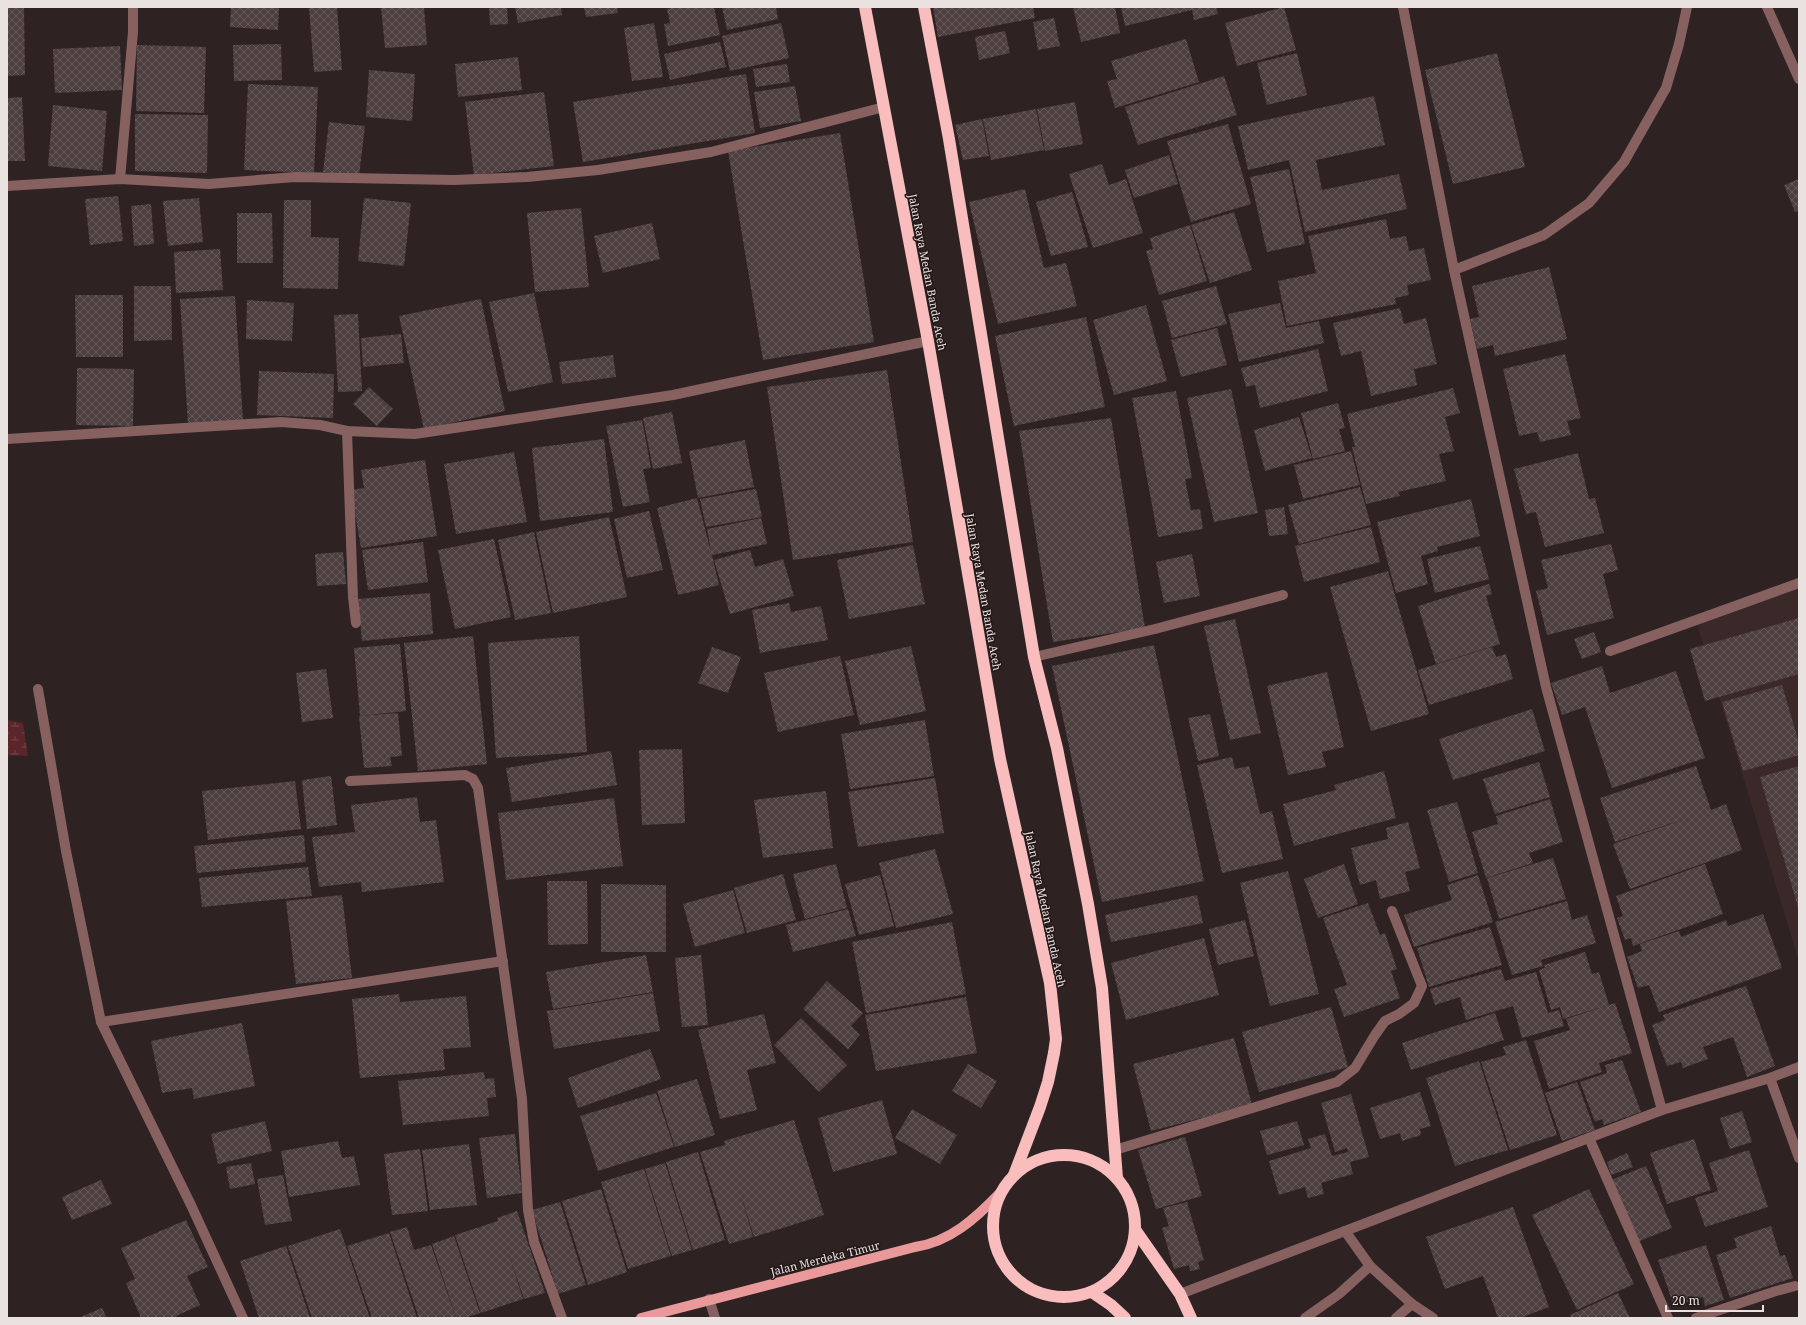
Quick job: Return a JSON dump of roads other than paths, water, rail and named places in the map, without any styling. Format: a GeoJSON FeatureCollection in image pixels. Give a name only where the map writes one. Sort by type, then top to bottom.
{"type":"FeatureCollection","features":[{"type":"Feature","properties":{"kind":"highway","name":"Jalan Raya Medan Banda Aceh"},"geometry":{"type":"LineString","coordinates":[[865,7],[928,341],[1000,759],[1050,983],[1053,1003],[1056,1039],[1048,1082],[1014,1175]]}},
{"type":"Feature","properties":{"kind":"highway"},"geometry":{"type":"LineString","coordinates":[[924,7],[949,139],[1034,657],[1057,748],[1088,904],[1102,988],[1117,1178]]}},
{"type":"Feature","properties":{"kind":"highway"},"geometry":{"type":"LineString","coordinates":[[1055,1155],[1078,1155],[1099,1164],[1117,1178],[1128,1194],[1135,1212],[1136,1231],[1132,1250],[1123,1268],[1110,1282],[1092,1292],[1071,1297],[1050,1296],[1029,1288],[1012,1275],[1000,1256],[993,1236],[993,1214],[1000,1193],[1014,1175],[1032,1162],[1055,1155]]}},
{"type":"Feature","properties":{"kind":"highway"},"geometry":{"type":"LineString","coordinates":[[1136,1231],[1180,1294],[1191,1318]]}},
{"type":"Feature","properties":{"kind":"highway"},"geometry":{"type":"LineString","coordinates":[[1092,1292],[1118,1310],[1125,1318]]}},
{"type":"Feature","properties":{"kind":"main road","name":"Jalan Merdeka Timur"},"geometry":{"type":"LineString","coordinates":[[641,1318],[709,1299],[932,1245],[971,1221],[1000,1193]]}},
{"type":"Feature","properties":{"kind":"street"},"geometry":{"type":"LineString","coordinates":[[120,179],[133,32],[133,7]]}},
{"type":"Feature","properties":{"kind":"street"},"geometry":{"type":"LineString","coordinates":[[1403,7],[1454,270],[1546,687],[1662,1110]]}},
{"type":"Feature","properties":{"kind":"street"},"geometry":{"type":"LineString","coordinates":[[1454,270],[1544,235],[1589,203],[1624,162],[1666,88],[1679,44],[1687,7]]}},
{"type":"Feature","properties":{"kind":"street"},"geometry":{"type":"LineString","coordinates":[[1767,7],[1799,80]]}},
{"type":"Feature","properties":{"kind":"street"},"geometry":{"type":"LineString","coordinates":[[7,186],[120,179],[209,184],[295,177],[454,180],[527,177],[598,170],[711,152],[884,106]]}},
{"type":"Feature","properties":{"kind":"street"},"geometry":{"type":"LineString","coordinates":[[7,439],[281,422],[320,425],[347,431],[415,434],[673,395],[928,341]]}},
{"type":"Feature","properties":{"kind":"street"},"geometry":{"type":"LineString","coordinates":[[347,431],[353,597],[356,623]]}},
{"type":"Feature","properties":{"kind":"street"},"geometry":{"type":"LineString","coordinates":[[1610,651],[1799,583]]}},
{"type":"Feature","properties":{"kind":"street"},"geometry":{"type":"LineString","coordinates":[[1034,657],[1155,629],[1284,595]]}},
{"type":"Feature","properties":{"kind":"street"},"geometry":{"type":"LineString","coordinates":[[38,689],[66,851],[101,1022],[191,1204],[243,1318]]}},
{"type":"Feature","properties":{"kind":"street"},"geometry":{"type":"LineString","coordinates":[[350,781],[465,775],[473,779],[478,788],[522,1099],[528,1210],[534,1242],[562,1318]]}},
{"type":"Feature","properties":{"kind":"street"},"geometry":{"type":"LineString","coordinates":[[1115,1150],[1337,1082],[1355,1068],[1375,1034],[1385,1022],[1400,1014],[1414,1003],[1422,986],[1392,910]]}},
{"type":"Feature","properties":{"kind":"street"},"geometry":{"type":"LineString","coordinates":[[101,1022],[503,961]]}},
{"type":"Feature","properties":{"kind":"street"},"geometry":{"type":"LineString","coordinates":[[1180,1294],[1662,1110],[1770,1078],[1799,1067]]}},
{"type":"Feature","properties":{"kind":"street"},"geometry":{"type":"LineString","coordinates":[[1770,1078],[1799,1158]]}},
{"type":"Feature","properties":{"kind":"street"},"geometry":{"type":"LineString","coordinates":[[1589,1138],[1668,1318]]}},
{"type":"Feature","properties":{"kind":"street"},"geometry":{"type":"LineString","coordinates":[[1345,1231],[1370,1266],[1412,1304],[1433,1318]]}},
{"type":"Feature","properties":{"kind":"street"},"geometry":{"type":"LineString","coordinates":[[1305,1318],[1339,1294],[1370,1266]]}},
{"type":"Feature","properties":{"kind":"street"},"geometry":{"type":"LineString","coordinates":[[1696,1318],[1795,1286]]}},
{"type":"Feature","properties":{"kind":"street"},"geometry":{"type":"LineString","coordinates":[[709,1299],[714,1318]]}},
{"type":"Feature","properties":{"kind":"street"},"geometry":{"type":"LineString","coordinates":[[1396,1318],[1412,1304]]}}]}
